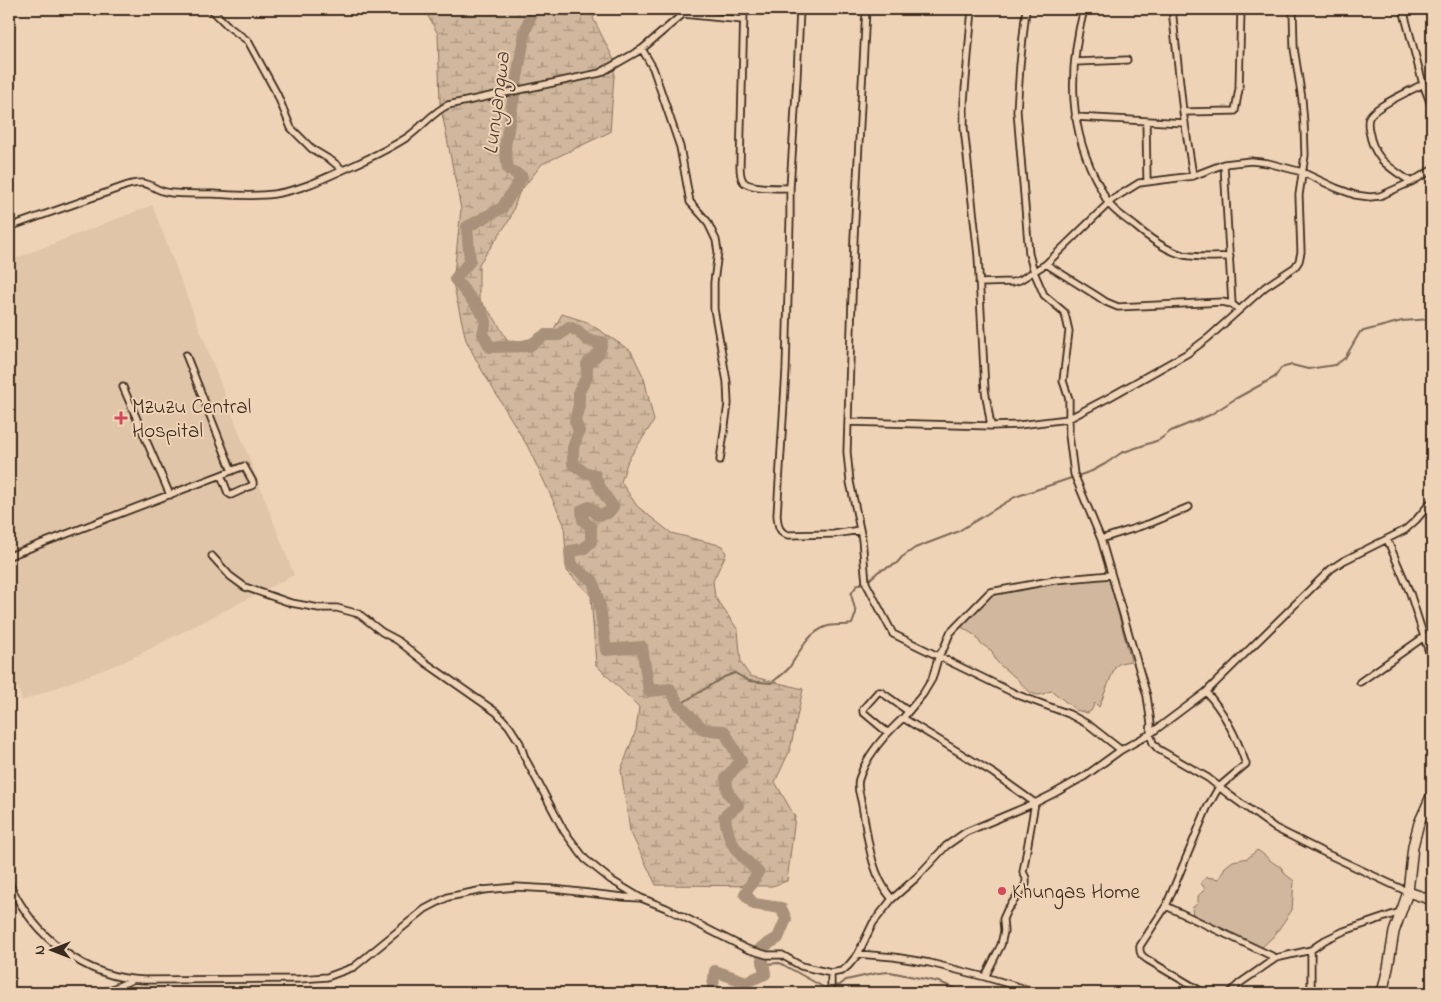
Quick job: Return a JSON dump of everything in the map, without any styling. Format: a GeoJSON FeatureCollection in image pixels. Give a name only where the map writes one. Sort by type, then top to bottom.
{"type":"FeatureCollection","features":[{"type":"Feature","properties":{"kind":"street"},"geometry":{"type":"LineString","coordinates":[[212,9],[229,27],[248,41],[277,94],[291,128],[312,149],[332,161],[342,170]]}},
{"type":"Feature","properties":{"kind":"street"},"geometry":{"type":"LineString","coordinates":[[744,9],[740,165],[742,180],[750,186],[790,188]]}},
{"type":"Feature","properties":{"kind":"street"},"geometry":{"type":"LineString","coordinates":[[800,9],[790,188],[786,370],[777,511],[779,528],[784,534],[788,535],[834,534],[860,530]]}},
{"type":"Feature","properties":{"kind":"street"},"geometry":{"type":"LineString","coordinates":[[866,9],[854,237],[847,452],[866,581],[893,634],[1018,694],[1089,724],[1121,750]]}},
{"type":"Feature","properties":{"kind":"street"},"geometry":{"type":"LineString","coordinates":[[972,9],[964,101],[964,128],[979,282],[985,390],[991,426]]}},
{"type":"Feature","properties":{"kind":"street"},"geometry":{"type":"LineString","coordinates":[[1026,9],[1017,111],[1026,234],[1034,272],[1044,295],[1064,312],[1066,318],[1069,331],[1063,381],[1069,399],[1068,418],[1074,477],[1101,539],[1147,696],[1151,724],[1150,734],[1153,743],[1158,749],[1208,778],[1275,828],[1408,892],[1432,900]]}},
{"type":"Feature","properties":{"kind":"street"},"geometry":{"type":"LineString","coordinates":[[1084,9],[1075,62],[1073,90],[1075,117],[1082,147],[1091,171],[1109,204],[1144,234],[1180,254],[1230,256]]}},
{"type":"Feature","properties":{"kind":"street"},"geometry":{"type":"LineString","coordinates":[[1172,9],[1183,112],[1193,176]]}},
{"type":"Feature","properties":{"kind":"street"},"geometry":{"type":"LineString","coordinates":[[1183,112],[1235,111],[1239,90],[1241,9]]}},
{"type":"Feature","properties":{"kind":"street"},"geometry":{"type":"LineString","coordinates":[[849,422],[991,426],[1028,424],[1068,418],[1188,353],[1208,338],[1238,309],[1265,287],[1295,267],[1301,252],[1299,195],[1305,155],[1302,99],[1294,48],[1293,9]]}},
{"type":"Feature","properties":{"kind":"street"},"geometry":{"type":"LineString","coordinates":[[1403,9],[1423,84],[1432,107]]}},
{"type":"Feature","properties":{"kind":"street"},"geometry":{"type":"LineString","coordinates":[[9,227],[142,182],[174,194],[273,194],[313,184],[396,145],[413,133],[441,108],[448,105],[600,74],[642,49],[681,11],[743,20]]}},
{"type":"Feature","properties":{"kind":"street"},"geometry":{"type":"LineString","coordinates":[[642,49],[653,68],[680,147],[690,202],[706,221],[716,240],[718,252],[714,282],[714,309],[728,382],[728,404],[720,460]]}},
{"type":"Feature","properties":{"kind":"street"},"geometry":{"type":"LineString","coordinates":[[1075,62],[1127,60]]}},
{"type":"Feature","properties":{"kind":"street"},"geometry":{"type":"LineString","coordinates":[[1412,182],[1379,159],[1373,149],[1369,119],[1370,115],[1377,110],[1423,84]]}},
{"type":"Feature","properties":{"kind":"street"},"geometry":{"type":"LineString","coordinates":[[1075,117],[1185,123]]}},
{"type":"Feature","properties":{"kind":"street"},"geometry":{"type":"LineString","coordinates":[[1146,121],[1147,181]]}},
{"type":"Feature","properties":{"kind":"street"},"geometry":{"type":"LineString","coordinates":[[979,282],[1013,282],[1034,272],[1046,264],[1109,204],[1129,188],[1147,181],[1163,181],[1193,176],[1224,164],[1251,161],[1268,163],[1302,172],[1355,195],[1370,197],[1380,196],[1412,182],[1432,170]]}},
{"type":"Feature","properties":{"kind":"street"},"geometry":{"type":"LineString","coordinates":[[1224,164],[1232,304]]}},
{"type":"Feature","properties":{"kind":"street"},"geometry":{"type":"LineString","coordinates":[[1046,264],[1106,302],[1118,307],[1222,302],[1232,304],[1238,309]]}},
{"type":"Feature","properties":{"kind":"street"},"geometry":{"type":"LineString","coordinates":[[186,355],[232,471]]}},
{"type":"Feature","properties":{"kind":"street"},"geometry":{"type":"LineString","coordinates":[[123,387],[170,494]]}},
{"type":"Feature","properties":{"kind":"street"},"geometry":{"type":"LineString","coordinates":[[9,556],[170,494],[221,475],[232,471],[245,467],[253,485],[231,495],[228,493],[221,475]]}},
{"type":"Feature","properties":{"kind":"street"},"geometry":{"type":"LineString","coordinates":[[212,556],[230,576],[245,587],[291,603],[319,608],[337,608],[359,614],[496,712],[509,726],[520,743],[525,758],[564,831],[574,846],[595,869],[641,898],[756,953],[782,955],[801,966],[832,973],[844,970],[858,954],[874,923],[892,899],[916,878],[946,846],[966,832],[1035,803],[1085,776],[1121,750],[1150,734],[1206,692],[1331,569],[1404,530],[1416,520],[1432,501]]}},
{"type":"Feature","properties":{"kind":"street"},"geometry":{"type":"LineString","coordinates":[[1101,539],[1151,523],[1189,507]]}},
{"type":"Feature","properties":{"kind":"street"},"geometry":{"type":"LineString","coordinates":[[1387,539],[1410,593],[1432,662]]}},
{"type":"Feature","properties":{"kind":"street"},"geometry":{"type":"LineString","coordinates":[[892,899],[883,888],[870,854],[858,781],[874,749],[903,718],[928,687],[939,655],[950,633],[992,591],[1055,580],[1111,575]]}},
{"type":"Feature","properties":{"kind":"street"},"geometry":{"type":"LineString","coordinates":[[1360,682],[1424,637]]}},
{"type":"Feature","properties":{"kind":"street"},"geometry":{"type":"LineString","coordinates":[[888,732],[863,712],[878,692],[881,692],[908,711]]}},
{"type":"Feature","properties":{"kind":"street"},"geometry":{"type":"LineString","coordinates":[[1204,993],[1159,968],[1140,954],[1140,946],[1166,906],[1193,839],[1219,787],[1246,764],[1233,732],[1222,712],[1206,692]]}},
{"type":"Feature","properties":{"kind":"street"},"geometry":{"type":"LineString","coordinates":[[903,718],[994,773],[1035,803]]}},
{"type":"Feature","properties":{"kind":"street"},"geometry":{"type":"LineString","coordinates":[[1382,993],[1400,912],[1408,892],[1413,846],[1419,823],[1432,794]]}},
{"type":"Feature","properties":{"kind":"street"},"geometry":{"type":"LineString","coordinates":[[985,977],[1001,945],[1004,931],[1003,919],[1007,910],[1026,884],[1023,872],[1035,803]]}},
{"type":"Feature","properties":{"kind":"street"},"geometry":{"type":"LineString","coordinates":[[9,883],[26,914],[61,950],[84,964],[132,980],[300,979],[327,977],[354,967],[425,909],[448,897],[483,890],[516,887],[641,898]]}},
{"type":"Feature","properties":{"kind":"street"},"geometry":{"type":"LineString","coordinates":[[1166,906],[1276,958]]}},
{"type":"Feature","properties":{"kind":"street"},"geometry":{"type":"LineString","coordinates":[[1230,993],[1240,983],[1276,958],[1311,950],[1324,940],[1344,931],[1400,912]]}},
{"type":"Feature","properties":{"kind":"street"},"geometry":{"type":"LineString","coordinates":[[1311,950],[1311,993]]}},
{"type":"Feature","properties":{"kind":"street"},"geometry":{"type":"LineString","coordinates":[[858,954],[921,961],[985,977],[1035,993]]}},
{"type":"Feature","properties":{"kind":"street"},"geometry":{"type":"LineString","coordinates":[[832,973],[830,984],[832,993]]}},
{"type":"Feature","properties":{"kind":"street"},"geometry":{"type":"LineString","coordinates":[[104,993],[132,980]]}},
{"type":"Feature","properties":{"kind":"shaded area","name":"Mzuzu Central Hospital"},"geometry":{"type":"Polygon","coordinates":[[[152,205],[294,575],[126,661],[22,701],[17,686],[9,690],[9,261],[152,205]]]}},
{"type":"Feature","properties":{"kind":"green space"},"geometry":{"type":"Polygon","coordinates":[[[424,9],[601,9],[593,18],[615,62],[610,132],[542,164],[519,193],[510,219],[479,264],[479,299],[495,319],[509,343],[530,339],[554,329],[562,314],[587,322],[631,351],[644,378],[654,421],[628,460],[621,482],[637,506],[671,533],[723,546],[726,554],[713,581],[715,597],[738,630],[741,663],[750,676],[803,689],[790,750],[775,782],[795,817],[787,881],[772,886],[656,885],[630,831],[621,770],[636,730],[639,707],[596,665],[591,596],[567,571],[564,524],[528,447],[466,340],[453,283],[461,209],[440,103],[438,34],[424,9]]]}},
{"type":"Feature","properties":{"kind":"green space"},"geometry":{"type":"Polygon","coordinates":[[[1100,578],[1109,579],[1131,661],[1120,663],[1115,667],[1099,707],[1095,703],[1091,711],[1087,713],[1076,710],[1052,691],[1036,695],[1029,691],[1001,666],[993,656],[992,651],[980,643],[976,636],[958,625],[990,594],[1030,585],[1100,578]]]}},
{"type":"Feature","properties":{"kind":"green space"},"geometry":{"type":"Polygon","coordinates":[[[1257,850],[1281,867],[1285,874],[1294,881],[1292,910],[1274,936],[1261,948],[1193,916],[1192,908],[1198,903],[1198,896],[1205,889],[1201,883],[1206,877],[1219,879],[1225,867],[1233,861],[1248,858],[1257,850]]]}},
{"type":"Feature","properties":{"kind":"waterway","name":"Lunyangwa"},"geometry":{"type":"LineString","coordinates":[[533,9],[525,32],[505,147],[508,169],[522,177],[502,208],[467,227],[470,261],[455,279],[480,310],[486,321],[483,334],[490,347],[529,346],[545,335],[559,335],[569,327],[578,331],[587,340],[602,342],[599,353],[587,364],[587,377],[579,391],[579,405],[575,421],[579,431],[573,448],[573,464],[584,472],[595,475],[600,488],[613,507],[608,513],[598,515],[589,507],[582,510],[583,520],[591,527],[591,542],[583,549],[570,551],[571,565],[593,581],[600,606],[606,650],[642,647],[649,691],[670,689],[679,705],[704,730],[724,731],[741,761],[726,778],[728,793],[738,805],[725,816],[726,826],[735,848],[758,872],[745,894],[754,904],[781,908],[786,919],[778,938],[761,948],[765,974],[746,982],[715,971],[712,993]]}},
{"type":"Feature","properties":{"kind":"waterway"},"geometry":{"type":"LineString","coordinates":[[679,705],[724,677],[735,673],[749,681],[771,683],[789,668],[804,644],[818,630],[828,626],[852,624],[856,613],[851,594],[857,585],[869,580],[879,571],[896,564],[915,548],[957,532],[1015,497],[1092,471],[1121,453],[1159,440],[1171,431],[1210,415],[1275,377],[1281,368],[1292,365],[1308,369],[1335,365],[1345,358],[1360,332],[1402,321],[1432,319]]}},
{"type":"Feature","properties":{"kind":"waterway"},"geometry":{"type":"LineString","coordinates":[[763,964],[780,963],[825,988],[840,985],[846,980],[890,972],[939,982],[967,993]]}},
{"type":"Feature","properties":{"kind":"place","name":"Mzuzu Central Hospital"},"geometry":{"type":"Point","coordinates":[121,418]}},
{"type":"Feature","properties":{"kind":"place","name":"Khungas Home"},"geometry":{"type":"Point","coordinates":[1002,891]}}]}
